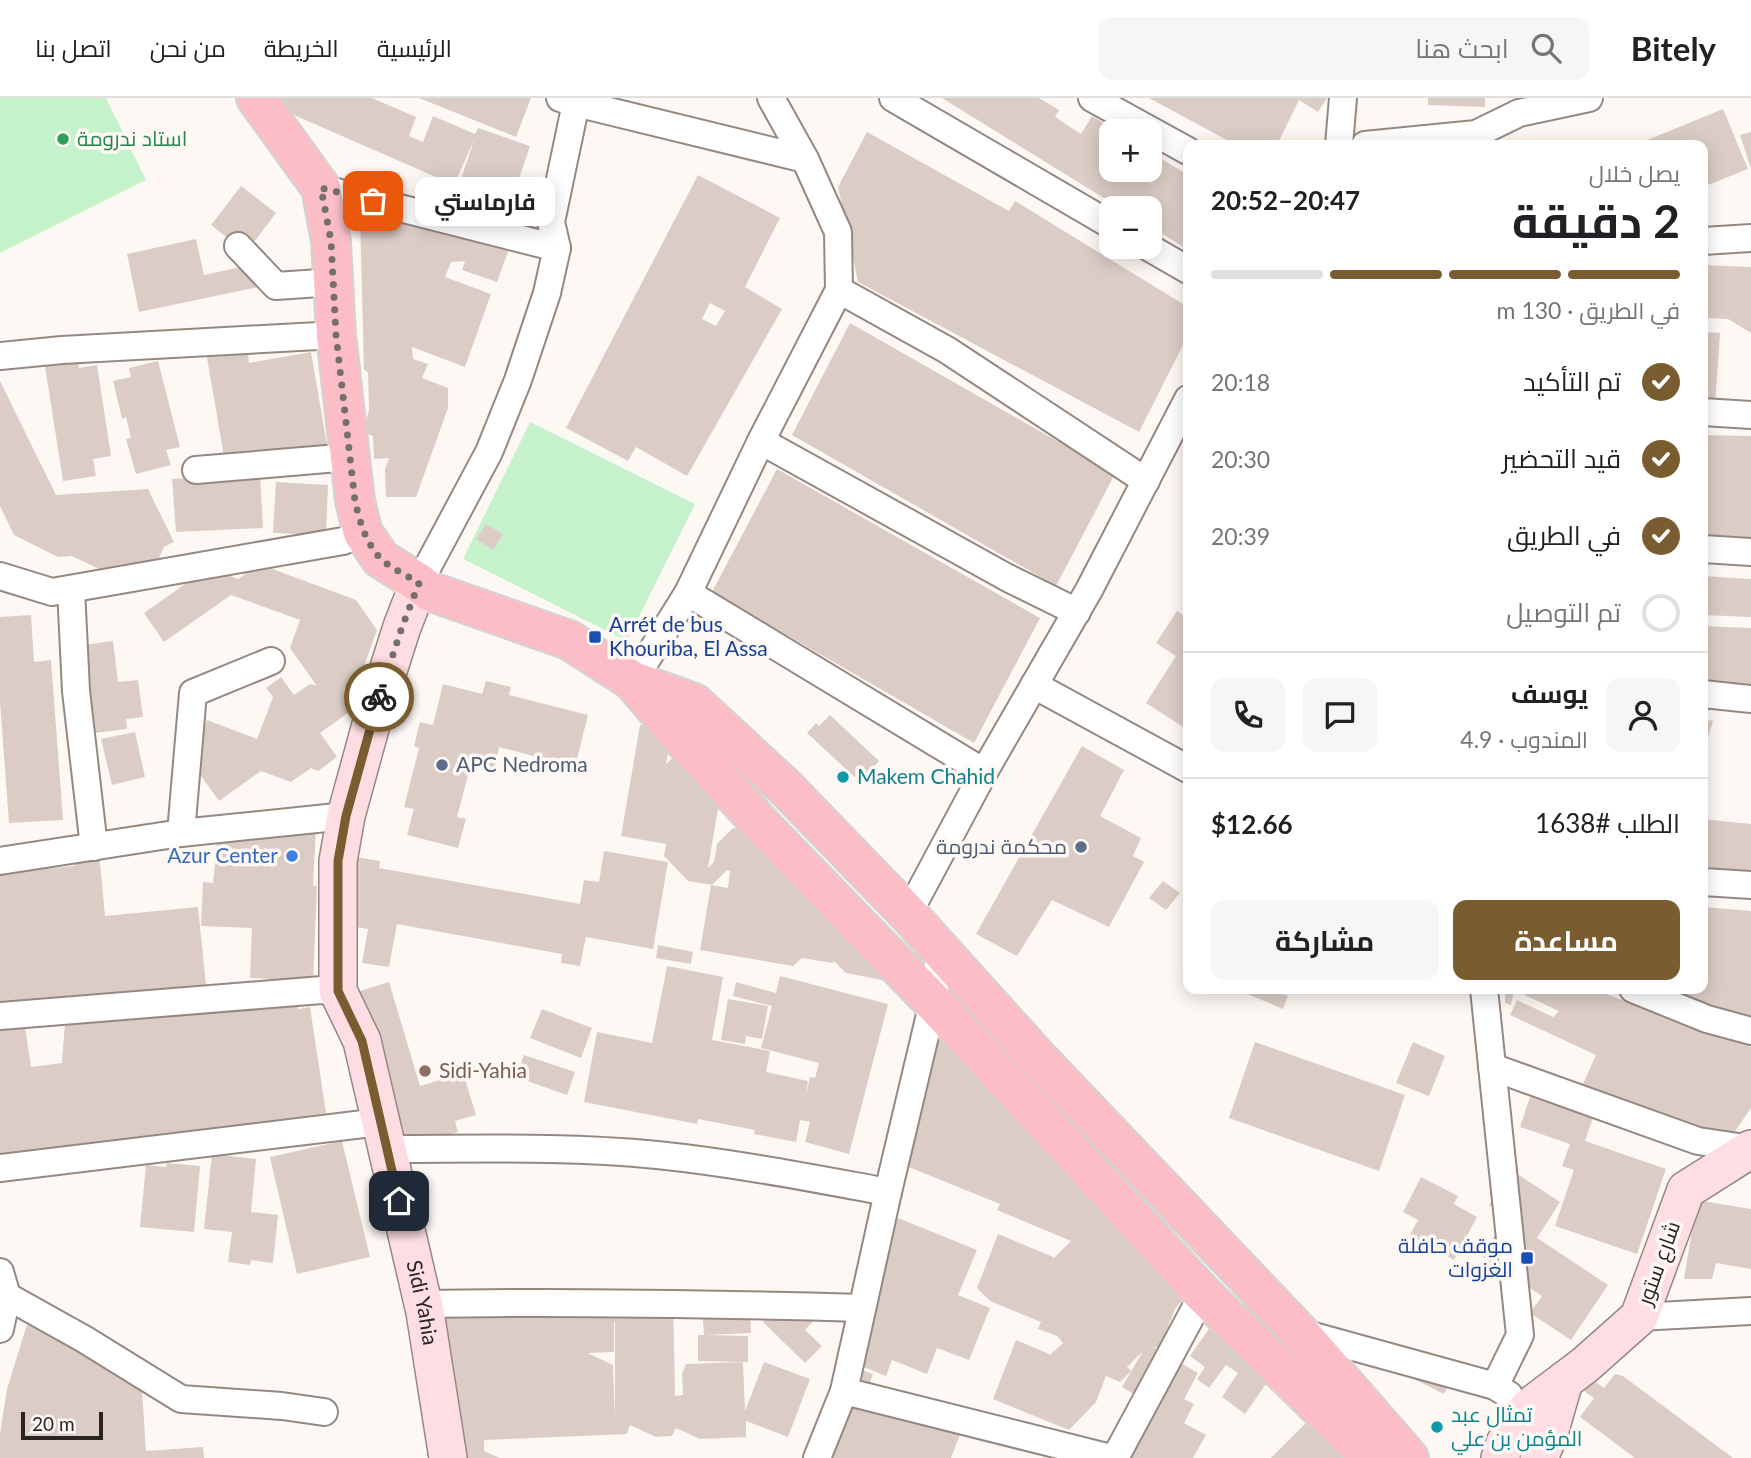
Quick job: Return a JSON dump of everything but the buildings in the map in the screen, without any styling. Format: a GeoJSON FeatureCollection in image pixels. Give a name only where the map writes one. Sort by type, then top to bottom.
{"type":"FeatureCollection","features":[{"type":"Feature","properties":{"kind":"main road"},"geometry":{"type":"LineString","coordinates":[[256,98],[321,188],[331,241],[336,335],[355,501],[363,533],[381,559],[429,591],[569,640],[633,681],[694,703],[786,788],[908,914],[1036,1056],[1299,1332],[1409,1458]]}},
{"type":"Feature","properties":{"kind":"main road"},"geometry":{"type":"LineString","coordinates":[[633,681],[768,832],[933,1002],[1203,1294],[1371,1458]]}},
{"type":"Feature","properties":{"kind":"street"},"geometry":{"type":"LineString","coordinates":[[633,681],[688,593],[761,441],[839,290],[838,232],[805,159],[771,98]]}},
{"type":"Feature","properties":{"kind":"street"},"geometry":{"type":"LineString","coordinates":[[892,98],[1099,218]]}},
{"type":"Feature","properties":{"kind":"street"},"geometry":{"type":"LineString","coordinates":[[1092,98],[1183,148]]}},
{"type":"Feature","properties":{"kind":"street"},"geometry":{"type":"LineString","coordinates":[[1339,140],[1343,98]]}},
{"type":"Feature","properties":{"kind":"street"},"geometry":{"type":"LineString","coordinates":[[1415,140],[1476,134],[1519,105],[1589,98]]}},
{"type":"Feature","properties":{"kind":"street"},"geometry":{"type":"LineString","coordinates":[[419,583],[489,452],[547,293],[557,248],[551,222],[571,100],[805,159]]}},
{"type":"Feature","properties":{"kind":"street"},"geometry":{"type":"LineString","coordinates":[[321,188],[557,248]]}},
{"type":"Feature","properties":{"kind":"street"},"geometry":{"type":"LineString","coordinates":[[1708,240],[1751,238]]}},
{"type":"Feature","properties":{"kind":"street"},"geometry":{"type":"LineString","coordinates":[[238,246],[276,286],[334,282]]}},
{"type":"Feature","properties":{"kind":"street"},"geometry":{"type":"LineString","coordinates":[[1162,255],[1183,267]]}},
{"type":"Feature","properties":{"kind":"street"},"geometry":{"type":"LineString","coordinates":[[839,290],[947,350],[1146,481]]}},
{"type":"Feature","properties":{"kind":"street"},"geometry":{"type":"LineString","coordinates":[[0,356],[62,350],[336,335]]}},
{"type":"Feature","properties":{"kind":"street"},"geometry":{"type":"LineString","coordinates":[[908,914],[984,772],[1077,612],[1183,409]]}},
{"type":"Feature","properties":{"kind":"street"},"geometry":{"type":"LineString","coordinates":[[1708,412],[1751,415]]}},
{"type":"Feature","properties":{"kind":"street"},"geometry":{"type":"LineString","coordinates":[[761,441],[1006,577],[1077,612]]}},
{"type":"Feature","properties":{"kind":"street"},"geometry":{"type":"LineString","coordinates":[[196,470],[350,457]]}},
{"type":"Feature","properties":{"kind":"street"},"geometry":{"type":"LineString","coordinates":[[4,570],[52,592],[343,541],[363,533]]}},
{"type":"Feature","properties":{"kind":"street"},"geometry":{"type":"LineString","coordinates":[[1708,549],[1751,552]]}},
{"type":"Feature","properties":{"kind":"street","name":"Sidi Yahia"},"geometry":{"type":"LineString","coordinates":[[419,583],[376,709],[346,816],[338,861],[338,991],[362,1041],[423,1304],[448,1458]]}},
{"type":"Feature","properties":{"kind":"street"},"geometry":{"type":"LineString","coordinates":[[71,589],[76,691],[94,847]]}},
{"type":"Feature","properties":{"kind":"street"},"geometry":{"type":"LineString","coordinates":[[688,593],[984,772]]}},
{"type":"Feature","properties":{"kind":"street"},"geometry":{"type":"LineString","coordinates":[[181,833],[193,694],[271,660]]}},
{"type":"Feature","properties":{"kind":"street"},"geometry":{"type":"LineString","coordinates":[[1034,685],[1183,766]]}},
{"type":"Feature","properties":{"kind":"street"},"geometry":{"type":"LineString","coordinates":[[1708,695],[1751,699]]}},
{"type":"Feature","properties":{"kind":"street"},"geometry":{"type":"LineString","coordinates":[[0,861],[181,833],[346,816]]}},
{"type":"Feature","properties":{"kind":"street"},"geometry":{"type":"LineString","coordinates":[[1708,882],[1751,885]]}},
{"type":"Feature","properties":{"kind":"street"},"geometry":{"type":"LineString","coordinates":[[817,1458],[844,1391],[933,1002],[940,951]]}},
{"type":"Feature","properties":{"kind":"street"},"geometry":{"type":"LineString","coordinates":[[0,1016],[322,990],[338,991]]}},
{"type":"Feature","properties":{"kind":"street"},"geometry":{"type":"LineString","coordinates":[[1485,994],[1520,1335],[1495,1386]]}},
{"type":"Feature","properties":{"kind":"street"},"geometry":{"type":"LineString","coordinates":[[1645,994],[1707,1019],[1751,1031]]}},
{"type":"Feature","properties":{"kind":"street"},"geometry":{"type":"LineString","coordinates":[[1492,1067],[1698,1141],[1751,1149]]}},
{"type":"Feature","properties":{"kind":"street"},"geometry":{"type":"LineString","coordinates":[[0,1168],[383,1136],[657,1155],[762,1169],[888,1192]]}},
{"type":"Feature","properties":{"kind":"street","name":"شارع ستور"},"geometry":{"type":"LineString","coordinates":[[1500,1458],[1505,1443],[1528,1408],[1585,1365],[1639,1317],[1686,1190],[1751,1149]]}},
{"type":"Feature","properties":{"kind":"street"},"geometry":{"type":"LineString","coordinates":[[0,1329],[2,1279]]}},
{"type":"Feature","properties":{"kind":"street"},"geometry":{"type":"LineString","coordinates":[[2,1279],[84,1339],[181,1399],[282,1406],[324,1412]]}},
{"type":"Feature","properties":{"kind":"street"},"geometry":{"type":"LineString","coordinates":[[844,1391],[1113,1458],[1203,1294]]}},
{"type":"Feature","properties":{"kind":"street"},"geometry":{"type":"LineString","coordinates":[[423,1304],[740,1304],[862,1308]]}},
{"type":"Feature","properties":{"kind":"street"},"geometry":{"type":"LineString","coordinates":[[1639,1317],[1751,1311]]}},
{"type":"Feature","properties":{"kind":"street"},"geometry":{"type":"LineString","coordinates":[[1299,1332],[1495,1386],[1528,1408]]}},
{"type":"Feature","properties":{"kind":"street"},"geometry":{"type":"LineString","coordinates":[[1539,1458],[1564,1381]]}},
{"type":"Feature","properties":{"kind":"green space","name":"استاد ندرومة"},"geometry":{"type":"Polygon","coordinates":[[[0,98],[106,98],[146,180],[0,253],[0,98]]]}},
{"type":"Feature","properties":{"kind":"green space"},"geometry":{"type":"Polygon","coordinates":[[[530,422],[695,504],[627,641],[463,559],[530,422]]]}},
{"type":"Feature","properties":{"kind":"way so far"},"geometry":{"type":"LineString","coordinates":[[373,201],[321,188],[331,241],[336,335],[355,501],[363,533],[381,559],[419,583],[379,697]]}},
{"type":"Feature","properties":{"kind":"place","name":"استاد ندرومة"},"geometry":{"type":"Point","coordinates":[63,139]}},
{"type":"Feature","properties":{"kind":"place","name":"فارماستي"},"geometry":{"type":"Point","coordinates":[373,201]}},
{"type":"Feature","properties":{"kind":"place","name":"Arrét de bus Khouriba, El Assa"},"geometry":{"type":"Point","coordinates":[595,637]}},
{"type":"Feature","properties":{"kind":"place","name":"APC Nedroma"},"geometry":{"type":"Point","coordinates":[442,765]}},
{"type":"Feature","properties":{"kind":"place","name":"Makem Chahid"},"geometry":{"type":"Point","coordinates":[843,777]}},
{"type":"Feature","properties":{"kind":"place","name":"محكمة ندرومة"},"geometry":{"type":"Point","coordinates":[1081,847]}},
{"type":"Feature","properties":{"kind":"place","name":"Azur Center"},"geometry":{"type":"Point","coordinates":[292,856]}},
{"type":"Feature","properties":{"kind":"place","name":"Sidi-Yahia"},"geometry":{"type":"Point","coordinates":[425,1071]}},
{"type":"Feature","properties":{"kind":"place","name":"موقف حافلة الغزوات"},"geometry":{"type":"Point","coordinates":[1527,1258]}},
{"type":"Feature","properties":{"kind":"place","name":"تمثال عبد المؤمن بن علي"},"geometry":{"type":"Point","coordinates":[1437,1427]}},
{"type":"Feature","properties":{"kind":"route"},"geometry":{"type":"LineString","coordinates":[[379,697],[346,816],[338,861],[338,991],[362,1041],[399,1201]]}}]}
